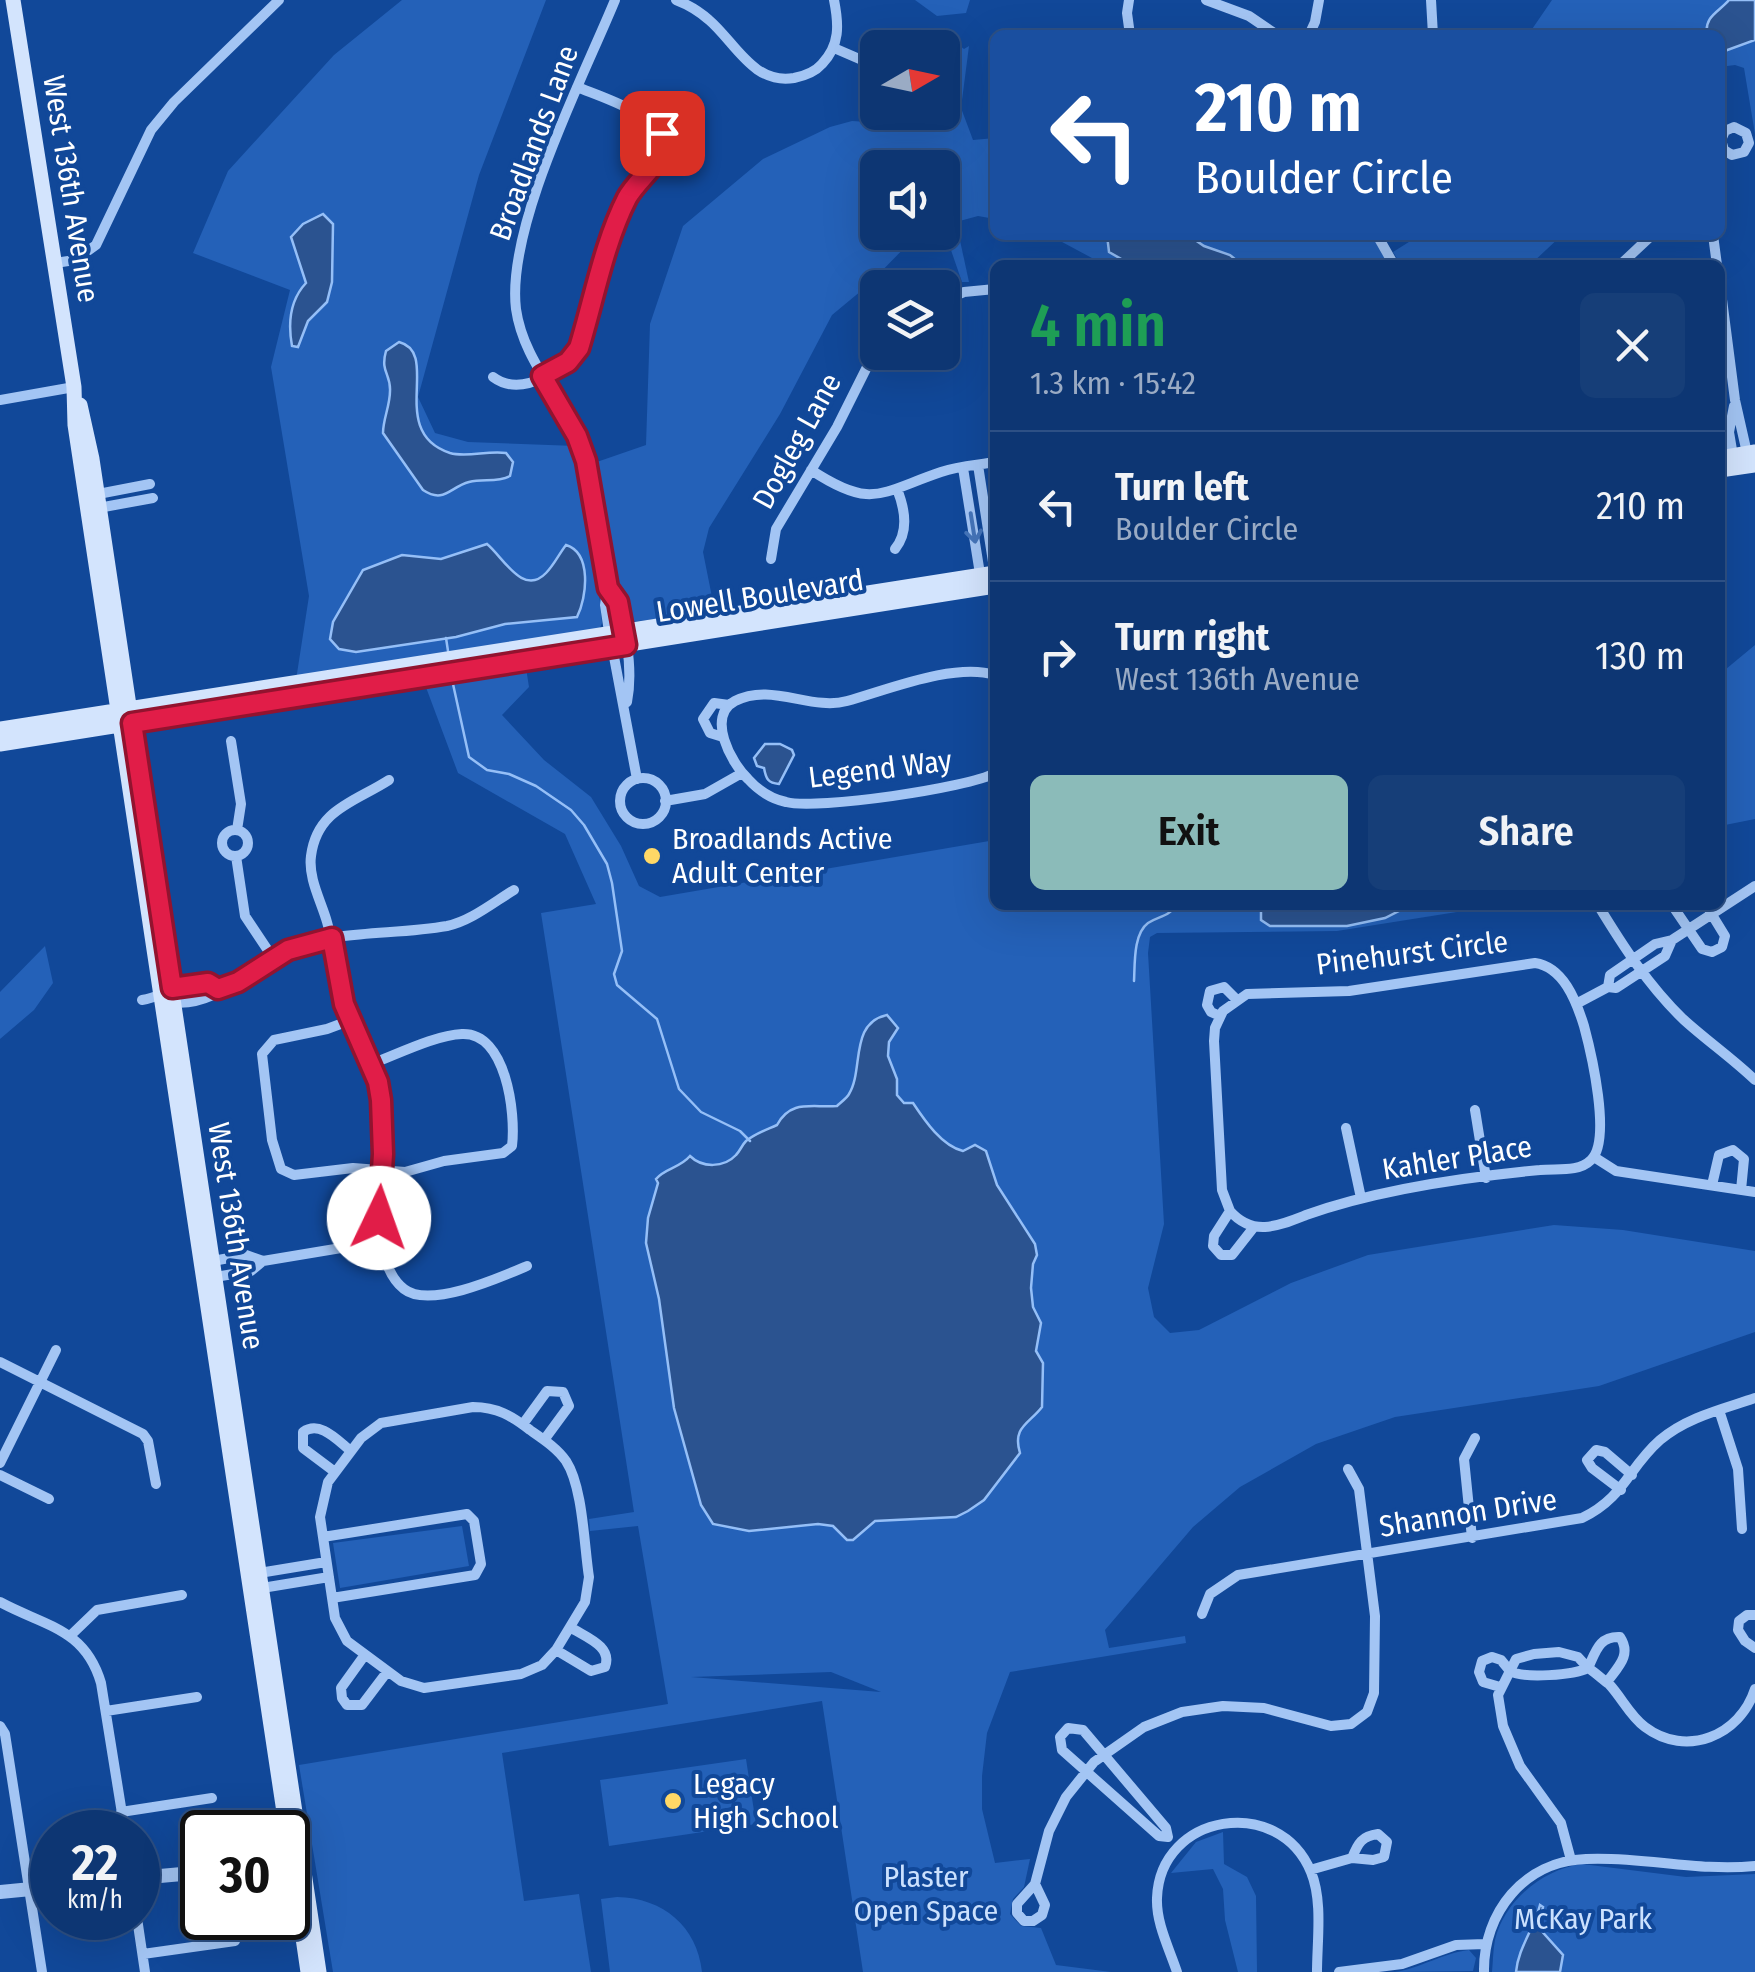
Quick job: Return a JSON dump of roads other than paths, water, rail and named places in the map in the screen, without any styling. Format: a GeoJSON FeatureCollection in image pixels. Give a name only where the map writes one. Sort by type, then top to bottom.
{"type":"FeatureCollection","features":[{"type":"Feature","properties":{"kind":"main road","name":"West 136th Avenue"},"geometry":{"type":"LineString","coordinates":[[14,0],[74,387],[87,429],[92,502],[169,996],[286,1810]]}},
{"type":"Feature","properties":{"kind":"main road","name":"Lowell Boulevard"},"geometry":{"type":"LineString","coordinates":[[0,730],[125,717],[990,578]]}},
{"type":"Feature","properties":{"kind":"main road","name":"Lowell Boulevard"},"geometry":{"type":"LineString","coordinates":[[0,744],[125,717]]}},
{"type":"Feature","properties":{"kind":"main road","name":"West 136th Avenue"},"geometry":{"type":"LineString","coordinates":[[310,1934],[319,1972]]}},
{"type":"Feature","properties":{"kind":"main road","name":"West 136th Avenue"},"geometry":{"type":"LineString","coordinates":[[304,1940],[308,1972]]}},
{"type":"Feature","properties":{"kind":"street"},"geometry":{"type":"LineString","coordinates":[[55,263],[75,260],[96,245],[150,130],[279,0]]}},
{"type":"Feature","properties":{"kind":"street","name":"Broadlands Lane"},"geometry":{"type":"LineString","coordinates":[[615,0],[536,192],[516,274],[518,322],[528,351],[582,449],[608,588],[618,602],[618,640],[637,779]]}},
{"type":"Feature","properties":{"kind":"street"},"geometry":{"type":"LineString","coordinates":[[676,0],[711,21],[751,66],[767,75],[786,78],[805,75],[821,65],[834,48],[838,31],[834,0]]}},
{"type":"Feature","properties":{"kind":"street"},"geometry":{"type":"LineString","coordinates":[[1129,30],[1130,0]]}},
{"type":"Feature","properties":{"kind":"street"},"geometry":{"type":"LineString","coordinates":[[1206,0],[1249,16],[1269,30]]}},
{"type":"Feature","properties":{"kind":"street"},"geometry":{"type":"LineString","coordinates":[[1312,30],[1319,0]]}},
{"type":"Feature","properties":{"kind":"street"},"geometry":{"type":"LineString","coordinates":[[1431,0],[1433,30]]}},
{"type":"Feature","properties":{"kind":"street"},"geometry":{"type":"LineString","coordinates":[[834,48],[860,59]]}},
{"type":"Feature","properties":{"kind":"street"},"geometry":{"type":"LineString","coordinates":[[493,377],[505,386],[516,387],[568,362],[583,350],[626,200],[671,149],[662,133],[634,112],[578,87]]}},
{"type":"Feature","properties":{"kind":"street"},"geometry":{"type":"LineString","coordinates":[[1625,260],[1647,240]]}},
{"type":"Feature","properties":{"kind":"street"},"geometry":{"type":"LineString","coordinates":[[960,294],[990,289]]}},
{"type":"Feature","properties":{"kind":"street"},"geometry":{"type":"LineString","coordinates":[[1725,317],[1742,457]]}},
{"type":"Feature","properties":{"kind":"street","name":"Dogleg Lane"},"geometry":{"type":"LineString","coordinates":[[771,559],[776,529],[837,427],[865,370]]}},
{"type":"Feature","properties":{"kind":"street"},"geometry":{"type":"LineString","coordinates":[[1725,372],[1733,371]]}},
{"type":"Feature","properties":{"kind":"street"},"geometry":{"type":"LineString","coordinates":[[0,400],[74,387]]}},
{"type":"Feature","properties":{"kind":"street"},"geometry":{"type":"LineString","coordinates":[[811,470],[838,488],[856,494],[880,494],[947,470],[990,463]]}},
{"type":"Feature","properties":{"kind":"street"},"geometry":{"type":"LineString","coordinates":[[978,466],[990,578]]}},
{"type":"Feature","properties":{"kind":"street"},"geometry":{"type":"LineString","coordinates":[[963,468],[990,578]]}},
{"type":"Feature","properties":{"kind":"street"},"geometry":{"type":"LineString","coordinates":[[92,502],[150,484]]}},
{"type":"Feature","properties":{"kind":"street"},"geometry":{"type":"LineString","coordinates":[[895,549],[902,539],[904,515],[897,489]]}},
{"type":"Feature","properties":{"kind":"street"},"geometry":{"type":"LineString","coordinates":[[92,502],[153,498]]}},
{"type":"Feature","properties":{"kind":"street"},"geometry":{"type":"LineString","coordinates":[[724,737],[710,734],[703,719],[714,703],[729,705],[761,694],[815,703],[843,702],[911,682],[974,671],[990,673]]}},
{"type":"Feature","properties":{"kind":"street"},"geometry":{"type":"LineString","coordinates":[[666,801],[705,794],[742,773],[724,737],[722,716],[729,705]]}},
{"type":"Feature","properties":{"kind":"street"},"geometry":{"type":"LineString","coordinates":[[231,741],[241,804],[237,830]]}},
{"type":"Feature","properties":{"kind":"street","name":"Legend Way"},"geometry":{"type":"LineString","coordinates":[[742,773],[766,794],[800,805],[947,788],[990,776]]}},
{"type":"Feature","properties":{"kind":"street"},"geometry":{"type":"LineString","coordinates":[[637,779],[656,783],[666,801],[657,819],[644,824],[630,820],[622,810],[620,794],[637,779]]}},
{"type":"Feature","properties":{"kind":"street"},"geometry":{"type":"LineString","coordinates":[[389,780],[336,808],[316,837],[311,870],[332,938],[339,984],[381,1100],[379,1218],[390,1270],[406,1291],[424,1298],[527,1266]]}},
{"type":"Feature","properties":{"kind":"street"},"geometry":{"type":"LineString","coordinates":[[237,830],[248,841],[244,853],[236,856],[226,852],[222,841],[226,834],[237,830]]}},
{"type":"Feature","properties":{"kind":"street"},"geometry":{"type":"LineString","coordinates":[[236,856],[245,916],[273,958]]}},
{"type":"Feature","properties":{"kind":"street"},"geometry":{"type":"LineString","coordinates":[[1725,901],[1755,886]]}},
{"type":"Feature","properties":{"kind":"street"},"geometry":{"type":"LineString","coordinates":[[142,1000],[169,996],[208,998],[298,946],[332,938],[448,926],[466,920],[514,890]]}},
{"type":"Feature","properties":{"kind":"street"},"geometry":{"type":"LineString","coordinates":[[1601,910],[1641,972],[1690,1025],[1755,1080]]}},
{"type":"Feature","properties":{"kind":"street"},"geometry":{"type":"LineString","coordinates":[[1675,910],[1702,949],[1717,950],[1725,936],[1709,910]]}},
{"type":"Feature","properties":{"kind":"street"},"geometry":{"type":"LineString","coordinates":[[1608,987],[1610,975],[1655,944],[1688,930],[1707,910]]}},
{"type":"Feature","properties":{"kind":"street"},"geometry":{"type":"LineString","coordinates":[[1576,1004],[1608,987],[1616,988],[1665,956],[1672,940]]}},
{"type":"Feature","properties":{"kind":"street","name":"Pinehurst Circle"},"geometry":{"type":"LineString","coordinates":[[1221,1255],[1212,1240],[1230,1211],[1222,1190],[1215,1061],[1214,1034],[1220,1016],[1210,1012],[1207,1005],[1210,991],[1224,987],[1236,999],[1260,992],[1348,991],[1535,963],[1556,972],[1576,1004],[1585,1031],[1600,1117],[1600,1141],[1594,1157]]}},
{"type":"Feature","properties":{"kind":"street"},"geometry":{"type":"LineString","coordinates":[[1220,1016],[1236,999]]}},
{"type":"Feature","properties":{"kind":"street"},"geometry":{"type":"LineString","coordinates":[[351,1020],[327,1030],[274,1040],[262,1054],[276,1161],[281,1169],[294,1175],[353,1168],[405,1172],[503,1152],[512,1146],[514,1132],[500,1060],[474,1036],[452,1035],[370,1064]]}},
{"type":"Feature","properties":{"kind":"street"},"geometry":{"type":"LineString","coordinates":[[1475,1110],[1486,1178]]}},
{"type":"Feature","properties":{"kind":"street"},"geometry":{"type":"LineString","coordinates":[[1346,1128],[1361,1198]]}},
{"type":"Feature","properties":{"kind":"street"},"geometry":{"type":"LineString","coordinates":[[1712,1185],[1716,1159],[1733,1150],[1742,1155],[1745,1164],[1741,1190]]}},
{"type":"Feature","properties":{"kind":"street"},"geometry":{"type":"LineString","coordinates":[[1594,1157],[1616,1171],[1755,1192]]}},
{"type":"Feature","properties":{"kind":"street","name":"Kahler Place"},"geometry":{"type":"LineString","coordinates":[[1221,1255],[1238,1252],[1254,1227],[1277,1226],[1361,1198],[1578,1168],[1594,1157]]}},
{"type":"Feature","properties":{"kind":"street"},"geometry":{"type":"LineString","coordinates":[[1230,1211],[1254,1227]]}},
{"type":"Feature","properties":{"kind":"street"},"geometry":{"type":"LineString","coordinates":[[208,1270],[246,1255],[263,1260],[383,1241]]}},
{"type":"Feature","properties":{"kind":"street"},"geometry":{"type":"LineString","coordinates":[[0,1463],[56,1350]]}},
{"type":"Feature","properties":{"kind":"street"},"geometry":{"type":"LineString","coordinates":[[0,1362],[143,1434],[148,1441],[156,1484]]}},
{"type":"Feature","properties":{"kind":"street"},"geometry":{"type":"LineString","coordinates":[[523,1424],[547,1391],[563,1392],[569,1406],[544,1440]]}},
{"type":"Feature","properties":{"kind":"street","name":"Shannon Drive"},"geometry":{"type":"LineString","coordinates":[[1202,1614],[1218,1586],[1265,1564],[1368,1554],[1568,1522],[1596,1511],[1621,1490],[1663,1438],[1692,1420],[1755,1398]]}},
{"type":"Feature","properties":{"kind":"street"},"geometry":{"type":"LineString","coordinates":[[473,1406],[496,1409],[523,1424],[558,1451],[571,1470],[587,1561],[586,1597],[556,1650],[542,1665],[522,1674],[436,1688],[412,1686],[364,1656],[340,1630],[326,1562],[320,1505],[335,1472],[361,1438],[381,1423],[473,1406]]}},
{"type":"Feature","properties":{"kind":"street"},"geometry":{"type":"LineString","coordinates":[[1719,1410],[1738,1469],[1742,1529]]}},
{"type":"Feature","properties":{"kind":"street"},"geometry":{"type":"LineString","coordinates":[[335,1472],[303,1448],[303,1432],[310,1427],[319,1428],[351,1451]]}},
{"type":"Feature","properties":{"kind":"street"},"geometry":{"type":"LineString","coordinates":[[1472,1538],[1464,1459],[1475,1438]]}},
{"type":"Feature","properties":{"kind":"street"},"geometry":{"type":"LineString","coordinates":[[1621,1490],[1592,1468],[1587,1460],[1590,1454],[1596,1450],[1604,1452],[1632,1474]]}},
{"type":"Feature","properties":{"kind":"street"},"geometry":{"type":"LineString","coordinates":[[1034,1884],[1056,1815],[1086,1771],[1105,1752],[1144,1726],[1202,1708],[1264,1708],[1332,1726],[1371,1715],[1375,1622],[1359,1489],[1348,1470]]}},
{"type":"Feature","properties":{"kind":"street"},"geometry":{"type":"LineString","coordinates":[[0,1475],[48,1499]]}},
{"type":"Feature","properties":{"kind":"street"},"geometry":{"type":"LineString","coordinates":[[322,1536],[467,1514],[474,1520],[481,1564],[475,1575],[332,1598]]}},
{"type":"Feature","properties":{"kind":"street"},"geometry":{"type":"LineString","coordinates":[[255,1581],[326,1562]]}},
{"type":"Feature","properties":{"kind":"street"},"geometry":{"type":"LineString","coordinates":[[255,1581],[329,1578]]}},
{"type":"Feature","properties":{"kind":"street"},"geometry":{"type":"LineString","coordinates":[[71,1635],[97,1610],[182,1596]]}},
{"type":"Feature","properties":{"kind":"street"},"geometry":{"type":"LineString","coordinates":[[0,1602],[71,1635],[97,1670],[122,1810]]}},
{"type":"Feature","properties":{"kind":"street"},"geometry":{"type":"LineString","coordinates":[[1755,1615],[1739,1620],[1738,1630],[1755,1648]]}},
{"type":"Feature","properties":{"kind":"street"},"geometry":{"type":"LineString","coordinates":[[556,1650],[591,1671],[605,1667],[606,1650],[570,1628]]}},
{"type":"Feature","properties":{"kind":"street"},"geometry":{"type":"LineString","coordinates":[[1500,1687],[1483,1682],[1479,1672],[1482,1662],[1492,1657],[1501,1660],[1520,1677],[1578,1673],[1588,1668],[1601,1642],[1610,1636],[1620,1637],[1626,1646],[1625,1657],[1606,1682]]}},
{"type":"Feature","properties":{"kind":"street"},"geometry":{"type":"LineString","coordinates":[[1571,1860],[1561,1823],[1511,1748],[1498,1704],[1500,1687],[1516,1659],[1559,1652],[1578,1657],[1606,1682],[1640,1724],[1661,1737],[1686,1742],[1712,1738],[1731,1727],[1748,1708],[1755,1689]]}},
{"type":"Feature","properties":{"kind":"street"},"geometry":{"type":"LineString","coordinates":[[364,1656],[341,1688],[347,1705],[362,1705],[387,1672]]}},
{"type":"Feature","properties":{"kind":"street"},"geometry":{"type":"LineString","coordinates":[[106,1711],[197,1697]]}},
{"type":"Feature","properties":{"kind":"street"},"geometry":{"type":"LineString","coordinates":[[0,1726],[6,1734],[42,1972]]}},
{"type":"Feature","properties":{"kind":"street"},"geometry":{"type":"LineString","coordinates":[[1168,1836],[1159,1836],[1062,1750],[1060,1737],[1068,1728],[1084,1730],[1105,1752],[1166,1828],[1176,1848]]}},
{"type":"Feature","properties":{"kind":"street"},"geometry":{"type":"LineString","coordinates":[[1130,1809],[1142,1797]]}},
{"type":"Feature","properties":{"kind":"street"},"geometry":{"type":"LineString","coordinates":[[135,1810],[212,1798]]}},
{"type":"Feature","properties":{"kind":"street"},"geometry":{"type":"LineString","coordinates":[[1177,1972],[1159,1922],[1157,1896],[1162,1871],[1176,1848],[1209,1826],[1249,1822],[1287,1839],[1310,1870],[1316,1893],[1317,1972]]}},
{"type":"Feature","properties":{"kind":"street"},"geometry":{"type":"LineString","coordinates":[[1310,1870],[1352,1858]]}},
{"type":"Feature","properties":{"kind":"street"},"geometry":{"type":"LineString","coordinates":[[1484,1972],[1486,1944],[1497,1912],[1517,1887],[1543,1869],[1571,1860],[1600,1859],[1684,1867],[1755,1866]]}},
{"type":"Feature","properties":{"kind":"street"},"geometry":{"type":"LineString","coordinates":[[0,1892],[29,1889]]}},
{"type":"Feature","properties":{"kind":"street"},"geometry":{"type":"LineString","coordinates":[[140,1940],[145,1972]]}},
{"type":"Feature","properties":{"kind":"street"},"geometry":{"type":"LineString","coordinates":[[142,1954],[234,1940]]}},
{"type":"Feature","properties":{"kind":"street"},"geometry":{"type":"LineString","coordinates":[[1339,1972],[1402,1964],[1456,1946],[1486,1944]]}},
{"type":"Feature","properties":{"kind":"waterway"},"geometry":{"type":"LineString","coordinates":[[446,638],[448,651]]}},
{"type":"Feature","properties":{"kind":"waterway"},"geometry":{"type":"LineString","coordinates":[[453,684],[469,757],[487,770],[509,774],[536,786],[571,810],[584,825],[607,864],[612,883],[622,951],[614,974],[617,985],[657,1019],[679,1089],[701,1112],[740,1131],[750,1141]]}},
{"type":"Feature","properties":{"kind":"waterway"},"geometry":{"type":"LineString","coordinates":[[1134,981],[1136,950],[1143,928],[1172,910]]}},
{"type":"Feature","properties":{"kind":"place","name":"Broadlands Active Adult Center"},"geometry":{"type":"Point","coordinates":[652,856]}},
{"type":"Feature","properties":{"kind":"place","name":"Legacy High School"},"geometry":{"type":"Point","coordinates":[673,1801]}},
{"type":"Feature","properties":{"kind":"park label","name":"Plaster Open Space"},"geometry":{"type":"Point","coordinates":[926,1894]}},
{"type":"Feature","properties":{"kind":"park label","name":"McKay Park"},"geometry":{"type":"Point","coordinates":[1583,1919]}}]}
